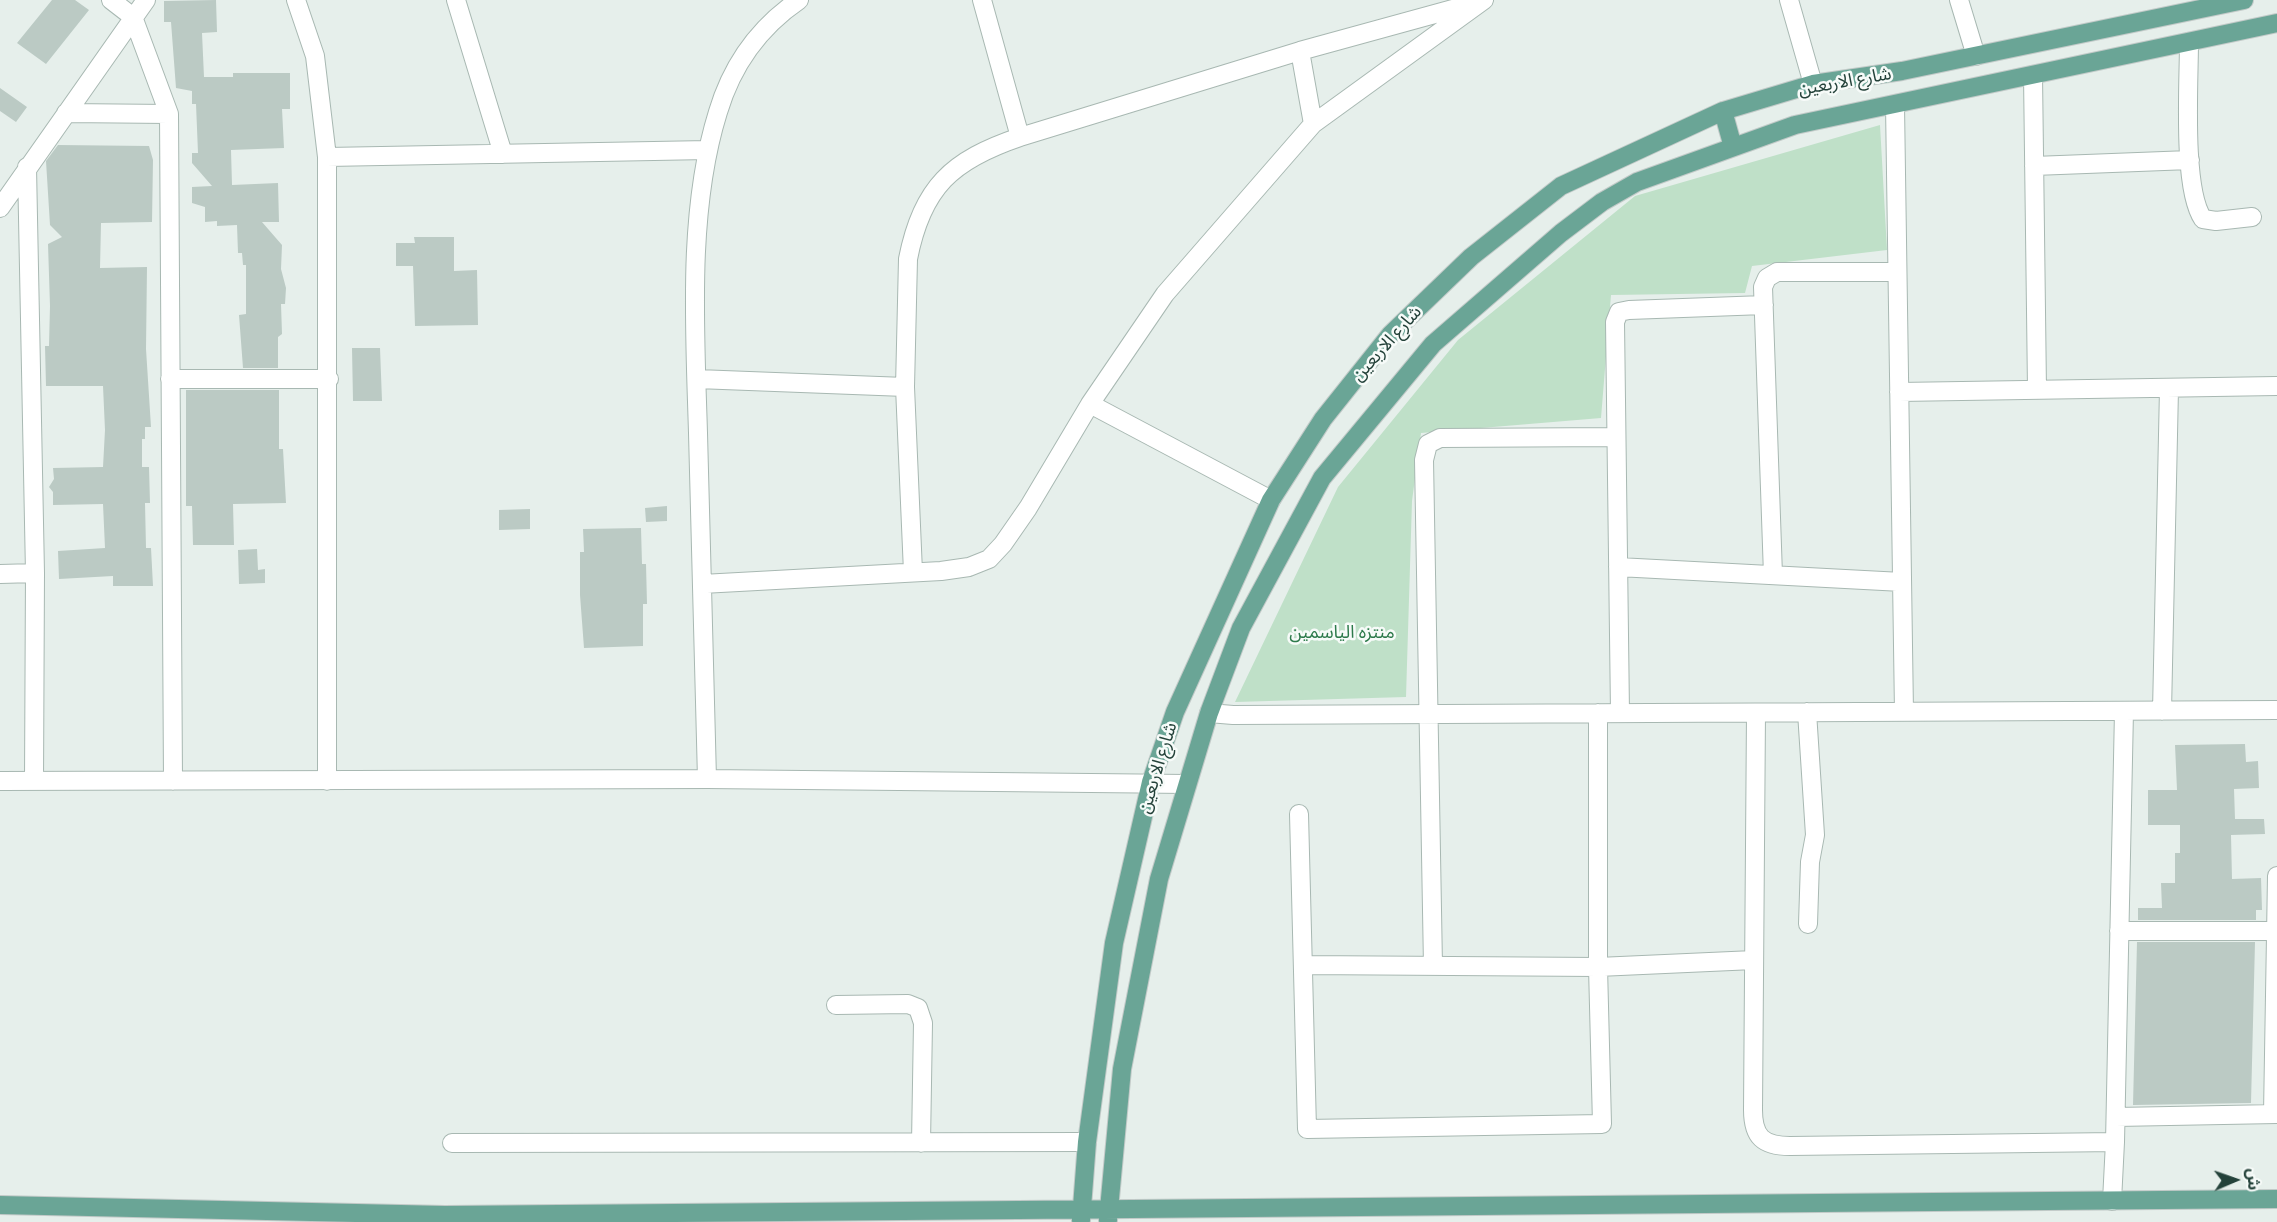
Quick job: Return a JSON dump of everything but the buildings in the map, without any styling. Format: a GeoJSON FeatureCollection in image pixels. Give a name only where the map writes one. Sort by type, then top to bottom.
{"type":"FeatureCollection","features":[{"type":"Feature","properties":{"kind":"main road","name":"شارع الاربعين"},"geometry":{"type":"LineString","coordinates":[[1081,1216],[1087,1143],[1114,943],[1151,782],[1183,692],[1271,500],[1323,419],[1390,335],[1471,257],[1561,186],[1723,111],[1813,84],[1902,71],[2218,3],[2244,0]]}},
{"type":"Feature","properties":{"kind":"main road"},"geometry":{"type":"LineString","coordinates":[[1108,1216],[1122,1069],[1159,879],[1209,713],[1241,628],[1322,478],[1433,344],[1561,232],[1602,202],[1637,182],[1795,125],[2277,23]]}},
{"type":"Feature","properties":{"kind":"main road"},"geometry":{"type":"LineString","coordinates":[[1723,111],[1733,147]]}},
{"type":"Feature","properties":{"kind":"main road"},"geometry":{"type":"LineString","coordinates":[[0,1206],[444,1215],[1108,1216],[2277,1199]]}},
{"type":"Feature","properties":{"kind":"street"},"geometry":{"type":"LineString","coordinates":[[111,0],[134,17],[169,114],[172,782]]}},
{"type":"Feature","properties":{"kind":"street"},"geometry":{"type":"LineString","coordinates":[[0,208],[146,0]]}},
{"type":"Feature","properties":{"kind":"street"},"geometry":{"type":"LineString","coordinates":[[296,0],[315,56],[327,158],[329,379],[327,781]]}},
{"type":"Feature","properties":{"kind":"street"},"geometry":{"type":"LineString","coordinates":[[456,0],[503,154]]}},
{"type":"Feature","properties":{"kind":"street"},"geometry":{"type":"LineString","coordinates":[[707,779],[697,379],[697,244],[708,150],[718,112],[739,61],[753,40],[799,0]]}},
{"type":"Feature","properties":{"kind":"street"},"geometry":{"type":"LineString","coordinates":[[982,0],[1020,137]]}},
{"type":"Feature","properties":{"kind":"street"},"geometry":{"type":"LineString","coordinates":[[1789,0],[1813,84]]}},
{"type":"Feature","properties":{"kind":"street"},"geometry":{"type":"LineString","coordinates":[[1959,0],[1976,56]]}},
{"type":"Feature","properties":{"kind":"street"},"geometry":{"type":"LineString","coordinates":[[913,572],[904,387],[907,269],[912,239],[919,221],[938,185],[950,171],[990,147],[1020,137],[1300,51],[1483,1]]}},
{"type":"Feature","properties":{"kind":"street"},"geometry":{"type":"LineString","coordinates":[[702,584],[913,572],[969,567],[989,559],[1014,530],[1090,404],[1165,294],[1313,124],[1483,1]]}},
{"type":"Feature","properties":{"kind":"street"},"geometry":{"type":"LineString","coordinates":[[2189,42],[2190,160],[2196,208],[2203,219],[2216,221],[2252,217]]}},
{"type":"Feature","properties":{"kind":"street"},"geometry":{"type":"LineString","coordinates":[[1300,51],[1313,124]]}},
{"type":"Feature","properties":{"kind":"street"},"geometry":{"type":"LineString","coordinates":[[2033,75],[2037,390]]}},
{"type":"Feature","properties":{"kind":"street"},"geometry":{"type":"LineString","coordinates":[[1895,105],[1904,712]]}},
{"type":"Feature","properties":{"kind":"street"},"geometry":{"type":"LineString","coordinates":[[66,113],[169,114]]}},
{"type":"Feature","properties":{"kind":"street"},"geometry":{"type":"LineString","coordinates":[[327,158],[708,150]]}},
{"type":"Feature","properties":{"kind":"street"},"geometry":{"type":"LineString","coordinates":[[2034,166],[2190,160]]}},
{"type":"Feature","properties":{"kind":"street"},"geometry":{"type":"LineString","coordinates":[[27,167],[35,573],[34,781]]}},
{"type":"Feature","properties":{"kind":"street"},"geometry":{"type":"LineString","coordinates":[[1773,575],[1763,287],[1767,278],[1778,272],[1897,272]]}},
{"type":"Feature","properties":{"kind":"street"},"geometry":{"type":"LineString","coordinates":[[1620,713],[1615,322],[1619,312],[1764,305]]}},
{"type":"Feature","properties":{"kind":"street"},"geometry":{"type":"LineString","coordinates":[[170,379],[329,379]]}},
{"type":"Feature","properties":{"kind":"street"},"geometry":{"type":"LineString","coordinates":[[697,379],[904,387]]}},
{"type":"Feature","properties":{"kind":"street"},"geometry":{"type":"LineString","coordinates":[[1899,392],[2277,386]]}},
{"type":"Feature","properties":{"kind":"street"},"geometry":{"type":"LineString","coordinates":[[2162,711],[2169,389]]}},
{"type":"Feature","properties":{"kind":"street"},"geometry":{"type":"LineString","coordinates":[[1090,404],[1271,500]]}},
{"type":"Feature","properties":{"kind":"street"},"geometry":{"type":"LineString","coordinates":[[1433,966],[1424,460],[1428,444],[1440,438],[1616,437]]}},
{"type":"Feature","properties":{"kind":"street"},"geometry":{"type":"LineString","coordinates":[[1618,567],[1902,582]]}},
{"type":"Feature","properties":{"kind":"street"},"geometry":{"type":"LineString","coordinates":[[0,574],[35,573]]}},
{"type":"Feature","properties":{"kind":"street"},"geometry":{"type":"LineString","coordinates":[[1209,713],[1233,715],[2277,710]]}},
{"type":"Feature","properties":{"kind":"street"},"geometry":{"type":"LineString","coordinates":[[2112,1201],[2116,1117],[2124,711]]}},
{"type":"Feature","properties":{"kind":"street"},"geometry":{"type":"LineString","coordinates":[[1756,712],[1753,1125],[1761,1138],[1774,1146],[2115,1142]]}},
{"type":"Feature","properties":{"kind":"street"},"geometry":{"type":"LineString","coordinates":[[1807,712],[1815,835],[1810,862],[1809,924]]}},
{"type":"Feature","properties":{"kind":"street"},"geometry":{"type":"LineString","coordinates":[[1299,814],[1307,1129],[1602,1124],[1598,967],[1598,713]]}},
{"type":"Feature","properties":{"kind":"street"},"geometry":{"type":"LineString","coordinates":[[0,781],[707,779],[1187,784]]}},
{"type":"Feature","properties":{"kind":"street"},"geometry":{"type":"LineString","coordinates":[[2116,1117],[2275,1114],[2277,876]]}},
{"type":"Feature","properties":{"kind":"street"},"geometry":{"type":"LineString","coordinates":[[2119,931],[2276,931]]}},
{"type":"Feature","properties":{"kind":"street"},"geometry":{"type":"LineString","coordinates":[[1304,965],[1598,967],[1754,960]]}},
{"type":"Feature","properties":{"kind":"street"},"geometry":{"type":"LineString","coordinates":[[836,1005],[908,1004],[918,1008],[923,1023],[921,1143]]}},
{"type":"Feature","properties":{"kind":"street"},"geometry":{"type":"LineString","coordinates":[[452,1143],[1087,1143]]}},
{"type":"Feature","properties":{"kind":"green space","name":"منتزه الياسمين"},"geometry":{"type":"Polygon","coordinates":[[[1880,125],[1887,250],[1752,266],[1745,293],[1611,295],[1601,418],[1421,433],[1412,501],[1406,697],[1235,702],[1338,487],[1458,340],[1635,196],[1880,125]]]}}]}
